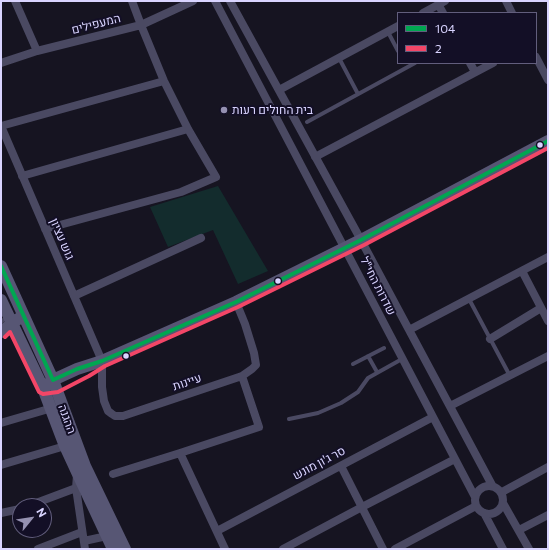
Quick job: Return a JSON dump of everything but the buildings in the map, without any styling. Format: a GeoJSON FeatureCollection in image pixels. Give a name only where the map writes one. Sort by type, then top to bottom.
{"type":"FeatureCollection","features":[{"type":"Feature","properties":{"kind":"street"},"geometry":{"type":"LineString","coordinates":[[15,1],[37,51]]}},
{"type":"Feature","properties":{"kind":"street"},"geometry":{"type":"LineString","coordinates":[[45,229],[181,192],[216,177],[188,130],[164,81],[132,1]]}},
{"type":"Feature","properties":{"kind":"street","name":"המעפילים"},"geometry":{"type":"LineString","coordinates":[[1,63],[37,51],[141,25],[193,1]]}},
{"type":"Feature","properties":{"kind":"street","name":"שדרות החי\"ל"},"geometry":{"type":"LineString","coordinates":[[215,1],[475,497]]}},
{"type":"Feature","properties":{"kind":"street","name":"שדרות החי\"ל"},"geometry":{"type":"LineString","coordinates":[[230,1],[361,240],[492,485]]}},
{"type":"Feature","properties":{"kind":"street"},"geometry":{"type":"LineString","coordinates":[[506,1],[512,12]]}},
{"type":"Feature","properties":{"kind":"street"},"geometry":{"type":"LineString","coordinates":[[425,12],[442,3]]}},
{"type":"Feature","properties":{"kind":"street"},"geometry":{"type":"LineString","coordinates":[[279,90],[397,27]]}},
{"type":"Feature","properties":{"kind":"street"},"geometry":{"type":"LineString","coordinates":[[537,59],[548,80]]}},
{"type":"Feature","properties":{"kind":"street"},"geometry":{"type":"LineString","coordinates":[[471,64],[476,72]]}},
{"type":"Feature","properties":{"kind":"street"},"geometry":{"type":"LineString","coordinates":[[315,157],[491,64]]}},
{"type":"Feature","properties":{"kind":"street"},"geometry":{"type":"LineString","coordinates":[[1,126],[164,81]]}},
{"type":"Feature","properties":{"kind":"street","name":"גוש עציון"},"geometry":{"type":"LineString","coordinates":[[1,126],[102,361]]}},
{"type":"Feature","properties":{"kind":"street"},"geometry":{"type":"LineString","coordinates":[[22,176],[188,130]]}},
{"type":"Feature","properties":{"kind":"street"},"geometry":{"type":"LineString","coordinates":[[51,385],[77,369],[102,361],[236,302],[361,240],[548,141]]}},
{"type":"Feature","properties":{"kind":"street"},"geometry":{"type":"LineString","coordinates":[[74,296],[201,238]]}},
{"type":"Feature","properties":{"kind":"street"},"geometry":{"type":"LineString","coordinates":[[409,330],[548,257]]}},
{"type":"Feature","properties":{"kind":"street","name":"ההגנה"},"geometry":{"type":"LineString","coordinates":[[1,266],[24,314],[51,385],[85,466],[125,549]]}},
{"type":"Feature","properties":{"kind":"street"},"geometry":{"type":"LineString","coordinates":[[522,271],[548,321]]}},
{"type":"Feature","properties":{"kind":"street","name":"ההגנה"},"geometry":{"type":"LineString","coordinates":[[1,300],[7,321],[51,385],[52,408],[65,446],[113,549]]}},
{"type":"Feature","properties":{"kind":"street","name":"עיינות"},"geometry":{"type":"LineString","coordinates":[[102,361],[102,387],[104,401],[108,411],[115,416],[123,416],[242,376],[256,365],[256,360],[246,324],[236,302]]}},
{"type":"Feature","properties":{"kind":"street"},"geometry":{"type":"LineString","coordinates":[[490,339],[541,308]]}},
{"type":"Feature","properties":{"kind":"street"},"geometry":{"type":"LineString","coordinates":[[1,332],[7,321],[24,314]]}},
{"type":"Feature","properties":{"kind":"street"},"geometry":{"type":"LineString","coordinates":[[450,406],[548,356]]}},
{"type":"Feature","properties":{"kind":"street"},"geometry":{"type":"LineString","coordinates":[[113,474],[258,427],[242,376]]}},
{"type":"Feature","properties":{"kind":"street"},"geometry":{"type":"LineString","coordinates":[[1,423],[52,408]]}},
{"type":"Feature","properties":{"kind":"street","name":"סר ג'ון מונש"},"geometry":{"type":"LineString","coordinates":[[217,531],[433,417]]}},
{"type":"Feature","properties":{"kind":"street"},"geometry":{"type":"LineString","coordinates":[[1,465],[65,446]]}},
{"type":"Feature","properties":{"kind":"street"},"geometry":{"type":"LineString","coordinates":[[180,453],[225,549]]}},
{"type":"Feature","properties":{"kind":"street"},"geometry":{"type":"LineString","coordinates":[[283,549],[455,459]]}},
{"type":"Feature","properties":{"kind":"street"},"geometry":{"type":"LineString","coordinates":[[341,466],[383,549]]}},
{"type":"Feature","properties":{"kind":"street"},"geometry":{"type":"LineString","coordinates":[[502,492],[548,467]]}},
{"type":"Feature","properties":{"kind":"street"},"geometry":{"type":"LineString","coordinates":[[77,472],[76,488],[85,545],[107,536]]}},
{"type":"Feature","properties":{"kind":"street"},"geometry":{"type":"LineString","coordinates":[[492,485],[502,492],[504,498],[503,503],[497,512],[493,514],[484,513],[476,506],[475,497],[482,487],[492,485]]}},
{"type":"Feature","properties":{"kind":"street"},"geometry":{"type":"LineString","coordinates":[[49,498],[76,488]]}},
{"type":"Feature","properties":{"kind":"street"},"geometry":{"type":"LineString","coordinates":[[503,503],[529,549]]}},
{"type":"Feature","properties":{"kind":"street"},"geometry":{"type":"LineString","coordinates":[[395,549],[476,506]]}},
{"type":"Feature","properties":{"kind":"street"},"geometry":{"type":"LineString","coordinates":[[1,513],[12,511]]}},
{"type":"Feature","properties":{"kind":"street"},"geometry":{"type":"LineString","coordinates":[[484,513],[503,549]]}},
{"type":"Feature","properties":{"kind":"street"},"geometry":{"type":"LineString","coordinates":[[519,530],[548,515]]}},
{"type":"Feature","properties":{"kind":"street"},"geometry":{"type":"LineString","coordinates":[[38,549],[82,532]]}},
{"type":"Feature","properties":{"kind":"lane"},"geometry":{"type":"LineString","coordinates":[[388,32],[397,50]]}},
{"type":"Feature","properties":{"kind":"lane"},"geometry":{"type":"LineString","coordinates":[[339,58],[358,94]]}},
{"type":"Feature","properties":{"kind":"lane"},"geometry":{"type":"LineString","coordinates":[[404,64],[406,68]]}},
{"type":"Feature","properties":{"kind":"lane"},"geometry":{"type":"LineString","coordinates":[[307,122],[413,64]]}},
{"type":"Feature","properties":{"kind":"lane"},"geometry":{"type":"LineString","coordinates":[[469,298],[510,376]]}},
{"type":"Feature","properties":{"kind":"lane"},"geometry":{"type":"LineString","coordinates":[[353,364],[384,348]]}},
{"type":"Feature","properties":{"kind":"lane"},"geometry":{"type":"LineString","coordinates":[[368,356],[377,372]]}},
{"type":"Feature","properties":{"kind":"lane"},"geometry":{"type":"LineString","coordinates":[[289,419],[318,413],[341,403],[358,392],[368,378],[402,359]]}},
{"type":"Feature","properties":{"kind":"green space"},"geometry":{"type":"Polygon","coordinates":[[[218,186],[268,271],[238,284],[213,230],[168,247],[150,207],[218,186]]]}},
{"type":"Feature","properties":{"kind":"transit line","name":"104"},"geometry":{"type":"LineString","coordinates":[[1,266],[53,380],[77,369],[102,361],[236,302],[361,240],[548,141]]}},
{"type":"Feature","properties":{"kind":"transit line","name":"2"},"geometry":{"type":"LineString","coordinates":[[5,337],[10,332],[39,392],[43,394],[58,392],[105,366],[238,307],[364,245],[548,148]]}},
{"type":"Feature","properties":{"kind":"place","name":"בית החולים רעות"},"geometry":{"type":"Point","coordinates":[224,110]}}]}
